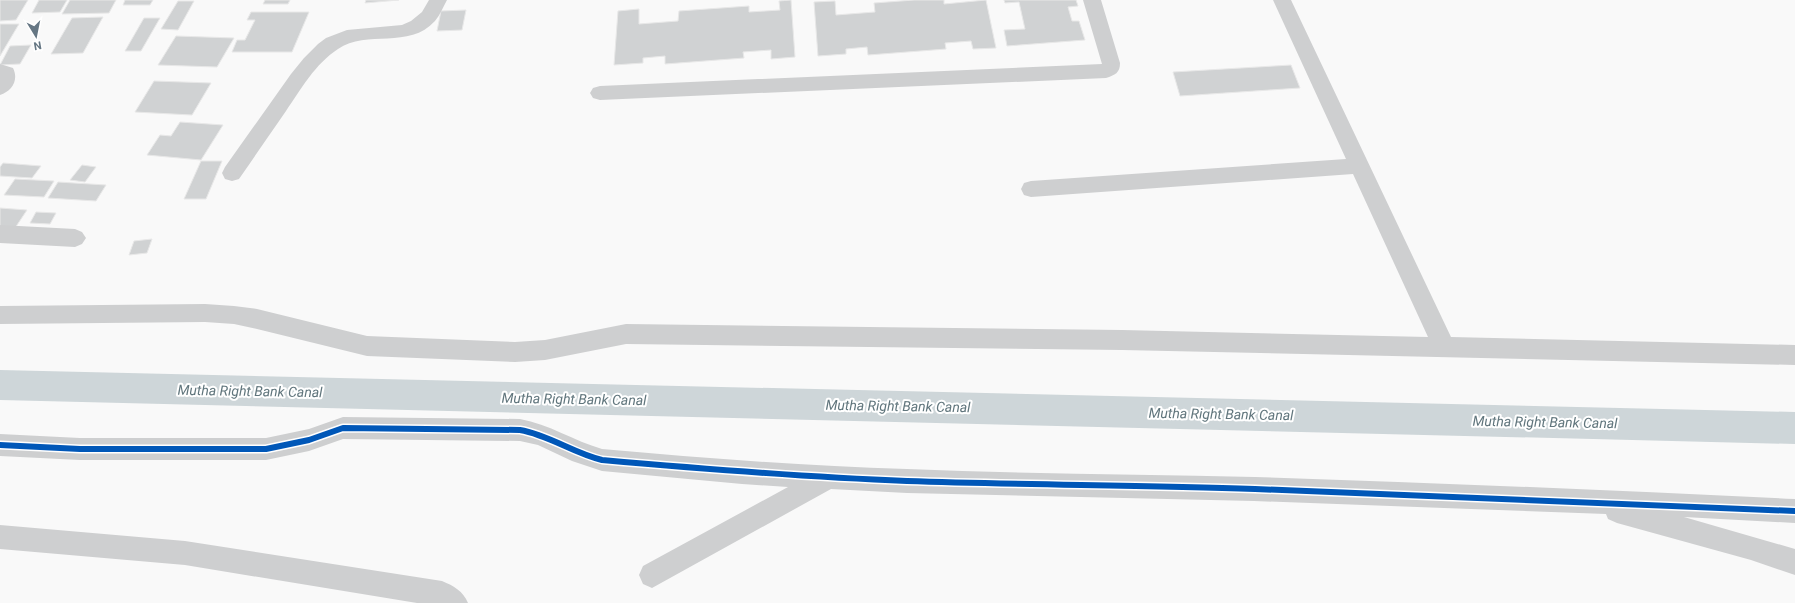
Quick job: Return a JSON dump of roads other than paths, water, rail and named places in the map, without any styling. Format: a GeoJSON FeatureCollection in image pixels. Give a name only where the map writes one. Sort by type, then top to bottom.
{"type":"FeatureCollection","features":[{"type":"Feature","properties":{"kind":"street"},"geometry":{"type":"LineString","coordinates":[[232,173],[302,74],[333,43],[353,36],[411,30],[421,25],[428,19],[438,0]]}},
{"type":"Feature","properties":{"kind":"street"},"geometry":{"type":"LineString","coordinates":[[600,93],[1106,71],[1111,68],[1111,63],[1092,0]]}},
{"type":"Feature","properties":{"kind":"street"},"geometry":{"type":"LineString","coordinates":[[1282,0],[1444,347]]}},
{"type":"Feature","properties":{"kind":"street"},"geometry":{"type":"LineString","coordinates":[[0,71],[6,73],[6,81],[0,88]]}},
{"type":"Feature","properties":{"kind":"street"},"geometry":{"type":"LineString","coordinates":[[1031,189],[1360,166]]}},
{"type":"Feature","properties":{"kind":"street"},"geometry":{"type":"LineString","coordinates":[[0,234],[75,238]]}},
{"type":"Feature","properties":{"kind":"street"},"geometry":{"type":"LineString","coordinates":[[0,315],[212,314],[257,319],[367,346],[515,352],[545,350],[626,334],[1122,340],[1795,355]]}},
{"type":"Feature","properties":{"kind":"street"},"geometry":{"type":"LineString","coordinates":[[0,444],[80,449],[266,449],[310,440],[343,428],[520,430],[542,435],[585,457],[602,460],[742,473],[1100,486],[1254,489],[1795,510]]}},
{"type":"Feature","properties":{"kind":"street"},"geometry":{"type":"LineString","coordinates":[[652,575],[829,477]]}},
{"type":"Feature","properties":{"kind":"street"},"geometry":{"type":"LineString","coordinates":[[1581,501],[1751,548],[1795,562]]}},
{"type":"Feature","properties":{"kind":"street"},"geometry":{"type":"LineString","coordinates":[[0,537],[185,553],[442,594],[455,603]]}},
{"type":"Feature","properties":{"kind":"waterway","name":"Mutha Right Bank Canal"},"geometry":{"type":"LineString","coordinates":[[0,385],[1795,428]]}}]}
